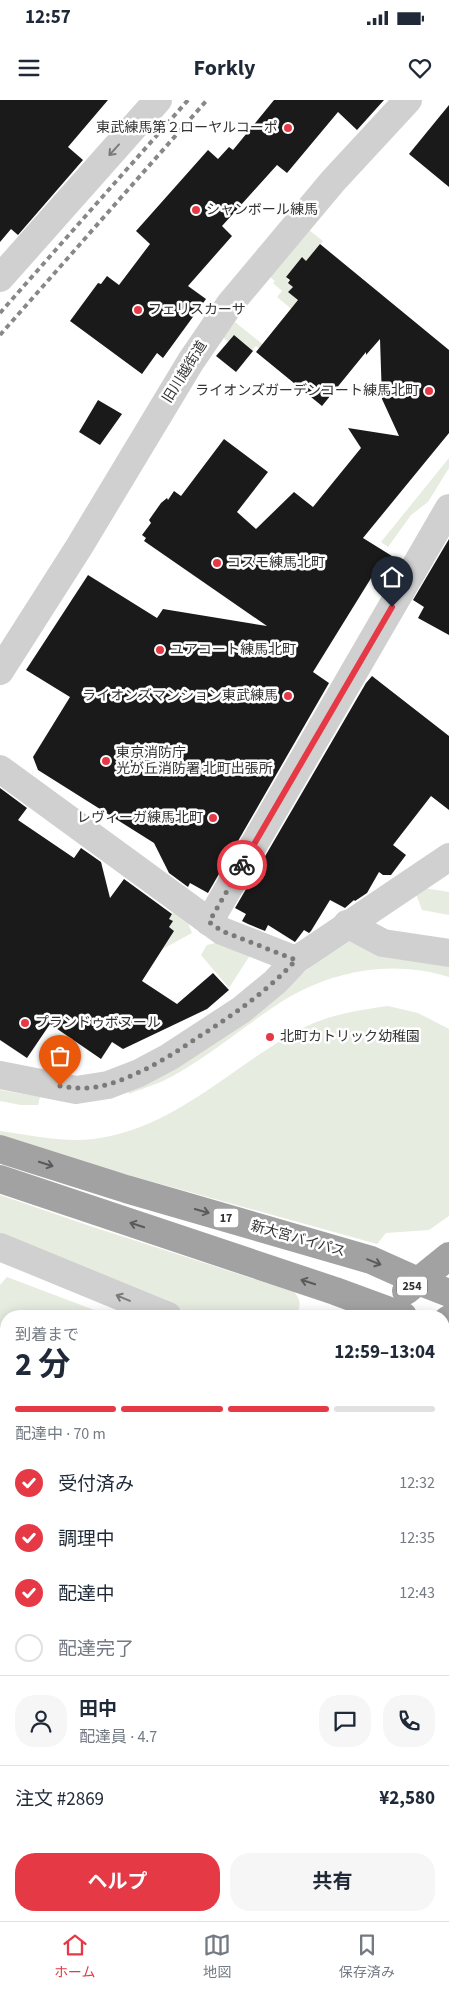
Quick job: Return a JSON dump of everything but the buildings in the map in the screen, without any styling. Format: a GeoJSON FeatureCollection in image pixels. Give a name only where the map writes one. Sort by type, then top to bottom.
{"type":"FeatureCollection","features":[{"type":"Feature","properties":{"kind":"highway","name":"新大宮バイパス"},"geometry":{"type":"LineString","coordinates":[[0,1149],[126,1189],[371,1260],[418,1281],[449,1292]]}},
{"type":"Feature","properties":{"kind":"highway"},"geometry":{"type":"LineString","coordinates":[[0,1179],[335,1291],[377,1310]]}},
{"type":"Feature","properties":{"kind":"highway","name":"254"},"geometry":{"type":"LineString","coordinates":[[390,1310],[418,1281],[449,1256]]}},
{"type":"Feature","properties":{"kind":"street"},"geometry":{"type":"LineString","coordinates":[[0,278],[158,100]]}},
{"type":"Feature","properties":{"kind":"street","name":"旧川越街道"},"geometry":{"type":"LineString","coordinates":[[0,671],[79,547],[191,361],[230,304],[333,181],[408,100]]}},
{"type":"Feature","properties":{"kind":"street"},"geometry":{"type":"LineString","coordinates":[[209,922],[449,508]]}},
{"type":"Feature","properties":{"kind":"street"},"geometry":{"type":"LineString","coordinates":[[0,769],[222,931],[296,960]]}},
{"type":"Feature","properties":{"kind":"street"},"geometry":{"type":"LineString","coordinates":[[0,1075],[76,1090],[108,1085],[139,1073],[169,1057],[240,1010],[276,982],[296,960],[449,856]]}},
{"type":"Feature","properties":{"kind":"street"},"geometry":{"type":"LineString","coordinates":[[347,924],[383,943],[449,953]]}},
{"type":"Feature","properties":{"kind":"street"},"geometry":{"type":"LineString","coordinates":[[0,1247],[153,1310]]}},
{"type":"Feature","properties":{"kind":"shaded area"},"geometry":{"type":"Polygon","coordinates":[[[309,230],[323,241],[306,261],[302,257],[286,277],[293,287],[289,291],[302,303],[294,311],[277,297],[282,291],[273,283],[275,281],[270,277],[309,230]]]}},
{"type":"Feature","properties":{"kind":"shaded area"},"geometry":{"type":"Polygon","coordinates":[[[235,322],[276,355],[273,359],[256,346],[252,350],[234,335],[228,342],[223,337],[235,322]]]}},
{"type":"Feature","properties":{"kind":"shaded area"},"geometry":{"type":"Polygon","coordinates":[[[449,458],[449,468],[428,502],[411,515],[388,547],[381,542],[449,458]]]}},
{"type":"Feature","properties":{"kind":"shaded area"},"geometry":{"type":"Polygon","coordinates":[[[424,888],[449,892],[449,915],[422,910],[416,894],[424,888]]]}},
{"type":"Feature","properties":{"kind":"shaded area"},"geometry":{"type":"Polygon","coordinates":[[[175,909],[185,916],[192,933],[155,953],[164,947],[174,931],[169,927],[173,921],[169,919],[175,909]]]}},
{"type":"Feature","properties":{"kind":"shaded area"},"geometry":{"type":"Polygon","coordinates":[[[349,940],[449,962],[449,977],[426,971],[380,969],[335,977],[313,985],[272,1008],[204,1057],[161,1082],[129,1094],[128,1087],[296,979],[337,945],[349,940]]]}},
{"type":"Feature","properties":{"kind":"shaded area"},"geometry":{"type":"Polygon","coordinates":[[[224,941],[252,952],[229,988],[201,955],[207,945],[224,941]]]}},
{"type":"Feature","properties":{"kind":"shaded area"},"geometry":{"type":"Polygon","coordinates":[[[388,1006],[418,1013],[449,1029],[449,1216],[429,1230],[386,1233],[377,1244],[60,1156],[0,1135],[0,1131],[47,1138],[83,1140],[124,1132],[153,1122],[179,1108],[255,1057],[307,1026],[337,1015],[388,1006]]]}},
{"type":"Feature","properties":{"kind":"shaded area"},"geometry":{"type":"Polygon","coordinates":[[[0,1090],[40,1097],[38,1105],[21,1105],[0,1101],[0,1090]]]}},
{"type":"Feature","properties":{"kind":"shaded area"},"geometry":{"type":"Polygon","coordinates":[[[0,1195],[294,1292],[300,1303],[299,1309],[182,1310],[0,1236],[0,1195]]]}},
{"type":"Feature","properties":{"kind":"shaded area"},"geometry":{"type":"Polygon","coordinates":[[[7,1277],[94,1310],[0,1310],[0,1285],[7,1277]]]}},
{"type":"Feature","properties":{"kind":"railway"},"geometry":{"type":"LineString","coordinates":[[0,313],[188,100]]}},
{"type":"Feature","properties":{"kind":"railway"},"geometry":{"type":"LineString","coordinates":[[0,335],[207,100]]}},
{"type":"Feature","properties":{"kind":"way so far"},"geometry":{"type":"LineString","coordinates":[[60,1086],[76,1090],[108,1085],[139,1073],[169,1057],[240,1010],[276,982],[296,960],[222,931],[209,922],[242,865]]}},
{"type":"Feature","properties":{"kind":"place","name":"東武練馬第２ローヤルコーポ"},"geometry":{"type":"Point","coordinates":[288,128]}},
{"type":"Feature","properties":{"kind":"place","name":"シャンボール練馬"},"geometry":{"type":"Point","coordinates":[196,210]}},
{"type":"Feature","properties":{"kind":"place","name":"フェリスカーサ"},"geometry":{"type":"Point","coordinates":[138,310]}},
{"type":"Feature","properties":{"kind":"place","name":"ライオンズガーデンコート練馬北町"},"geometry":{"type":"Point","coordinates":[429,391]}},
{"type":"Feature","properties":{"kind":"place","name":"コスモ練馬北町"},"geometry":{"type":"Point","coordinates":[217,563]}},
{"type":"Feature","properties":{"kind":"place","name":"ユアコート練馬北町"},"geometry":{"type":"Point","coordinates":[160,650]}},
{"type":"Feature","properties":{"kind":"place","name":"ライオンズマンション東武練馬"},"geometry":{"type":"Point","coordinates":[288,696]}},
{"type":"Feature","properties":{"kind":"place","name":"東京消防庁 光が丘消防署 北町出張所"},"geometry":{"type":"Point","coordinates":[106,761]}},
{"type":"Feature","properties":{"kind":"place","name":"レヴィーガ練馬北町"},"geometry":{"type":"Point","coordinates":[213,818]}},
{"type":"Feature","properties":{"kind":"place","name":"プランドゥボヌール"},"geometry":{"type":"Point","coordinates":[25,1023]}},
{"type":"Feature","properties":{"kind":"place","name":"北町カトリック幼稚園"},"geometry":{"type":"Point","coordinates":[270,1037]}},
{"type":"Feature","properties":{"kind":"route"},"geometry":{"type":"LineString","coordinates":[[242,865],[392,607]]}}]}
